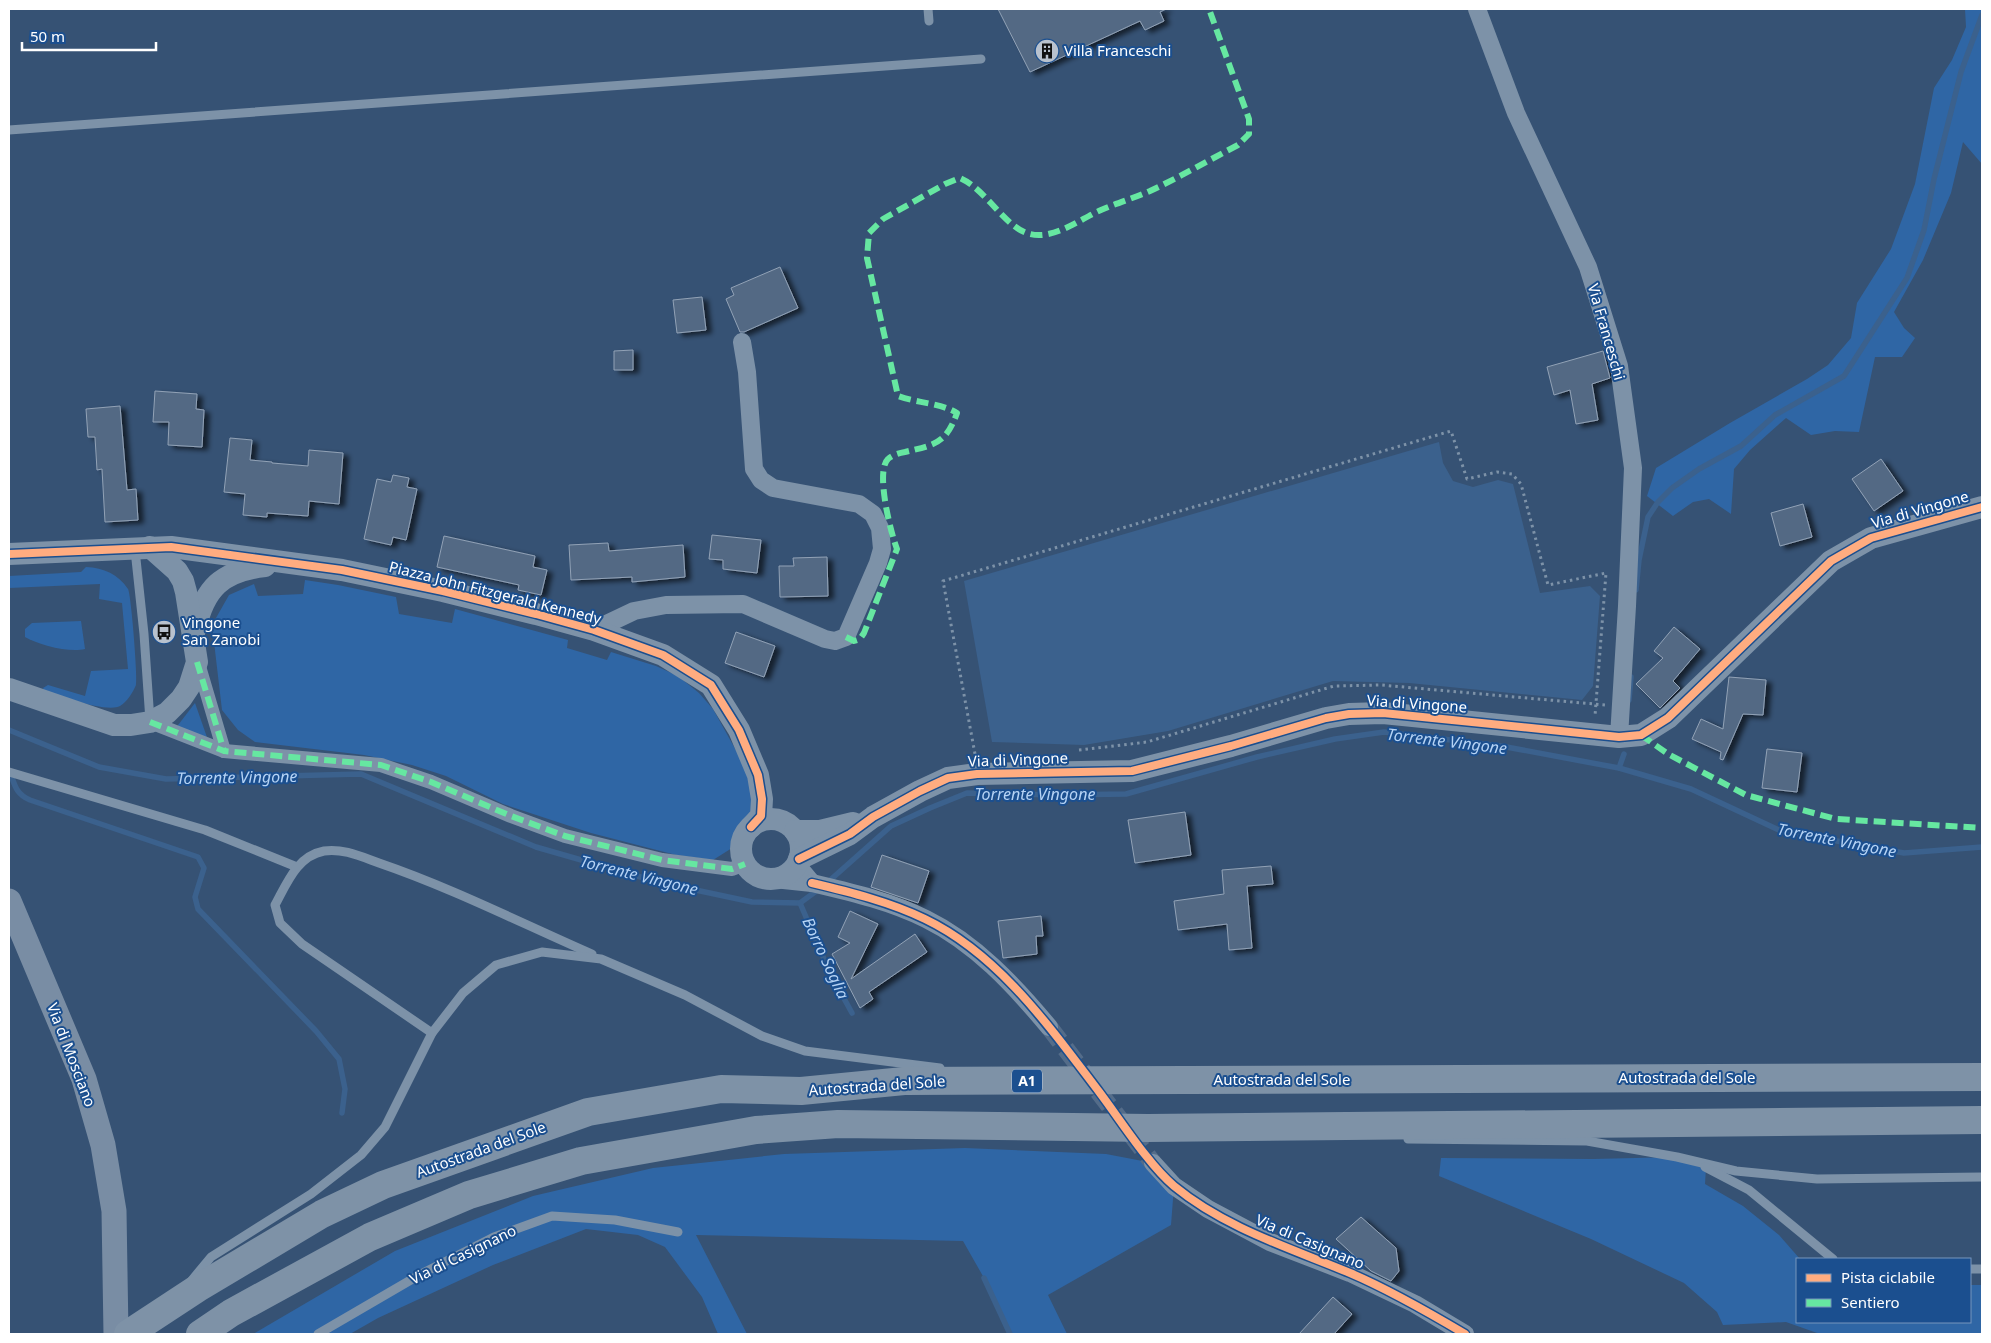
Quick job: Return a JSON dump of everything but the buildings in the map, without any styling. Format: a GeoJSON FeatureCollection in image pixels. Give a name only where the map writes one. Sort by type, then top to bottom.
{"type":"FeatureCollection","features":[{"type":"Feature","properties":{"kind":"highway","name":"Autostrada del Sole"},"geometry":{"type":"LineString","coordinates":[[128,1334],[172,1305],[322,1214],[383,1186],[588,1112],[721,1089],[801,1091],[904,1081],[1982,1077]]}},
{"type":"Feature","properties":{"kind":"highway"},"geometry":{"type":"LineString","coordinates":[[200,1334],[231,1313],[370,1237],[469,1195],[581,1161],[756,1130],[829,1125],[1148,1128],[1982,1120]]}},
{"type":"Feature","properties":{"kind":"main road","name":"Via di Mosciano"},"geometry":{"type":"LineString","coordinates":[[9,901],[84,1079],[103,1145],[114,1211],[116,1334]]}},
{"type":"Feature","properties":{"kind":"street","name":"Via Franceschi"},"geometry":{"type":"LineString","coordinates":[[1477,9],[1516,113],[1588,267],[1619,366],[1633,468],[1619,737]]}},
{"type":"Feature","properties":{"kind":"street"},"geometry":{"type":"LineString","coordinates":[[594,630],[634,611],[666,605],[744,604],[825,639],[835,641],[846,637],[878,563],[882,549],[880,528],[873,514],[859,504],[773,488],[758,475],[754,469],[747,372],[742,342]]}},
{"type":"Feature","properties":{"kind":"street","name":"Via di Vingone"},"geometry":{"type":"LineString","coordinates":[[798,862],[850,834],[873,817],[948,778],[977,774],[1132,771],[1231,746],[1326,718],[1349,714],[1383,713],[1619,737],[1641,735],[1668,718],[1831,561],[1871,538],[1982,507]]}},
{"type":"Feature","properties":{"kind":"street"},"geometry":{"type":"LineString","coordinates":[[9,554],[152,548]]}},
{"type":"Feature","properties":{"kind":"street","name":"Piazza John Fitzgerald Kennedy"},"geometry":{"type":"LineString","coordinates":[[152,548],[342,570],[443,591],[594,630],[663,654],[711,685],[739,730],[758,775],[793,828]]}},
{"type":"Feature","properties":{"kind":"street","name":"Piazza John Fitzgerald Kennedy"},"geometry":{"type":"LineString","coordinates":[[152,548],[178,571],[183,581],[197,662],[224,751]]}},
{"type":"Feature","properties":{"kind":"street","name":"Piazza John Fitzgerald Kennedy"},"geometry":{"type":"LineString","coordinates":[[193,636],[198,612],[207,594],[217,583],[233,573],[247,568],[291,563]]}},
{"type":"Feature","properties":{"kind":"street","name":"Piazza John Fitzgerald Kennedy"},"geometry":{"type":"LineString","coordinates":[[150,722],[167,713],[181,699],[194,675],[197,662]]}},
{"type":"Feature","properties":{"kind":"street"},"geometry":{"type":"LineString","coordinates":[[9,689],[114,725],[150,722],[224,751],[380,765],[431,782],[564,836],[662,860],[732,869],[745,864]]}},
{"type":"Feature","properties":{"kind":"street","name":"Piazza John Fitzgerald Kennedy"},"geometry":{"type":"LineString","coordinates":[[750,827],[761,816],[763,809],[758,775]]}},
{"type":"Feature","properties":{"kind":"street","name":"Via di Vingone"},"geometry":{"type":"LineString","coordinates":[[793,828],[820,831],[873,817]]}},
{"type":"Feature","properties":{"kind":"street"},"geometry":{"type":"LineString","coordinates":[[774,879],[787,874],[798,862],[801,848],[798,836],[793,828],[783,821],[768,819],[750,827],[743,838],[741,852],[745,864],[758,876],[774,879],[812,883],[837,889],[876,900],[926,919],[977,951],[1024,996],[1050,1026]]}},
{"type":"Feature","properties":{"kind":"street"},"geometry":{"type":"LineString","coordinates":[[798,862],[812,883]]}},
{"type":"Feature","properties":{"kind":"street","name":"Via di Casignano"},"geometry":{"type":"LineString","coordinates":[[1153,1163],[1174,1186],[1216,1213],[1270,1242],[1350,1273],[1415,1304],[1465,1334]]}},
{"type":"Feature","properties":{"kind":"lane"},"geometry":{"type":"LineString","coordinates":[[928,9],[929,21]]}},
{"type":"Feature","properties":{"kind":"lane"},"geometry":{"type":"LineString","coordinates":[[9,130],[981,59]]}},
{"type":"Feature","properties":{"kind":"lane"},"geometry":{"type":"LineString","coordinates":[[150,722],[144,634],[152,548]]}},
{"type":"Feature","properties":{"kind":"lane"},"geometry":{"type":"LineString","coordinates":[[9,772],[205,830],[297,867]]}},
{"type":"Feature","properties":{"kind":"lane"},"geometry":{"type":"LineString","coordinates":[[432,1033],[302,944],[280,923],[276,905],[301,861],[324,851],[346,852],[411,874],[685,995],[762,1036],[805,1051],[950,1070]]}},
{"type":"Feature","properties":{"kind":"lane"},"geometry":{"type":"LineString","coordinates":[[172,1305],[211,1257],[311,1194],[361,1155],[385,1128],[432,1033],[463,993],[496,966],[542,952],[601,959]]}},
{"type":"Feature","properties":{"kind":"lane"},"geometry":{"type":"LineString","coordinates":[[959,1071],[1037,1080]]}},
{"type":"Feature","properties":{"kind":"lane"},"geometry":{"type":"LineString","coordinates":[[1148,1128],[1344,1136]]}},
{"type":"Feature","properties":{"kind":"lane"},"geometry":{"type":"LineString","coordinates":[[1400,1138],[1587,1141],[1736,1170],[1816,1179],[1982,1177]]}},
{"type":"Feature","properties":{"kind":"lane"},"geometry":{"type":"LineString","coordinates":[[1694,1161],[1749,1190],[1832,1258]]}},
{"type":"Feature","properties":{"kind":"lane","name":"Via di Casignano"},"geometry":{"type":"LineString","coordinates":[[318,1334],[421,1274],[486,1241],[552,1216],[615,1220],[678,1232]]}},
{"type":"Feature","properties":{"kind":"path"},"geometry":{"type":"LineString","coordinates":[[984,754],[974,754],[943,581],[1451,431],[1467,479],[1497,472],[1512,474],[1521,484],[1548,585],[1606,573],[1596,704],[1381,685],[1334,686],[1147,742],[1071,751]]}},
{"type":"Feature","properties":{"kind":"shaded area"},"geometry":{"type":"Polygon","coordinates":[[[1965,9],[1982,9],[1982,164],[1963,142],[1951,193],[1923,260],[1894,312],[1904,328],[1915,338],[1902,357],[1875,357],[1859,432],[1835,431],[1811,435],[1786,418],[1750,450],[1734,469],[1731,514],[1709,499],[1693,502],[1673,516],[1647,496],[1656,468],[1828,365],[1851,338],[1857,303],[1891,249],[1915,184],[1934,88],[1952,60],[1966,27],[1965,9]]]}},
{"type":"Feature","properties":{"kind":"shaded area"},"geometry":{"type":"Polygon","coordinates":[[[1439,442],[1443,463],[1453,481],[1473,487],[1498,480],[1513,484],[1540,593],[1590,586],[1600,596],[1593,686],[1582,700],[1409,683],[1333,681],[1168,731],[1084,745],[992,742],[964,581],[1439,442]]]}},
{"type":"Feature","properties":{"kind":"shaded area"},"geometry":{"type":"Polygon","coordinates":[[[86,567],[105,570],[120,579],[128,589],[129,594],[136,685],[125,702],[114,708],[95,706],[72,700],[45,692],[43,688],[48,685],[85,696],[91,671],[128,669],[122,603],[99,599],[100,584],[9,588],[9,576],[81,572],[86,567]]]}},
{"type":"Feature","properties":{"kind":"shaded area"},"geometry":{"type":"Polygon","coordinates":[[[305,580],[396,597],[399,614],[452,623],[455,609],[568,640],[567,648],[607,660],[611,652],[656,666],[678,676],[699,693],[713,709],[748,772],[756,804],[752,814],[736,831],[732,848],[713,860],[676,855],[591,833],[503,804],[446,776],[412,765],[364,755],[255,742],[238,730],[222,710],[212,625],[229,595],[254,584],[258,596],[303,594],[305,580]]]}},
{"type":"Feature","properties":{"kind":"shaded area"},"geometry":{"type":"Polygon","coordinates":[[[81,621],[85,649],[54,648],[25,637],[25,629],[32,623],[81,621]]]}},
{"type":"Feature","properties":{"kind":"shaded area"},"geometry":{"type":"Polygon","coordinates":[[[195,703],[209,743],[172,733],[195,703]]]}},
{"type":"Feature","properties":{"kind":"shaded area"},"geometry":{"type":"Polygon","coordinates":[[[965,1148],[1106,1154],[1153,1163],[1174,1186],[1171,1225],[1048,1295],[1067,1334],[1010,1334],[984,1278],[963,1241],[696,1235],[747,1334],[718,1334],[702,1297],[665,1247],[638,1235],[586,1229],[493,1265],[378,1318],[350,1334],[253,1334],[395,1251],[533,1196],[653,1168],[784,1154],[965,1148]]]}},
{"type":"Feature","properties":{"kind":"shaded area"},"geometry":{"type":"Polygon","coordinates":[[[1677,1157],[1706,1167],[1705,1184],[1743,1206],[1779,1235],[1799,1258],[1796,1258],[1796,1323],[1971,1323],[1971,1285],[1982,1285],[1982,1334],[1820,1334],[1786,1322],[1723,1325],[1717,1312],[1684,1283],[1591,1239],[1439,1176],[1441,1158],[1593,1159],[1677,1157]]]}},
{"type":"Feature","properties":{"kind":"waterway"},"geometry":{"type":"LineString","coordinates":[[1636,590],[1639,560],[1648,517],[1658,502],[1672,488],[1699,469],[1741,446],[1775,415],[1844,376],[1907,278],[1924,230],[1934,179],[1961,72],[1982,15]]}},
{"type":"Feature","properties":{"kind":"waterway"},"geometry":{"type":"LineString","coordinates":[[1629,700],[1631,677]]}},
{"type":"Feature","properties":{"kind":"waterway","name":"Torrente Vingone"},"geometry":{"type":"LineString","coordinates":[[9,730],[99,767],[166,779],[361,774],[536,847],[658,882],[752,902],[800,903],[819,889]]}},
{"type":"Feature","properties":{"kind":"waterway","name":"Torrente Vingone"},"geometry":{"type":"LineString","coordinates":[[828,882],[891,826],[967,793],[1126,794],[1257,757],[1335,739],[1384,732],[1501,746],[1619,768],[1691,789],[1781,831],[1904,853],[1982,847]]}},
{"type":"Feature","properties":{"kind":"waterway"},"geometry":{"type":"LineString","coordinates":[[1619,768],[1624,754]]}},
{"type":"Feature","properties":{"kind":"waterway"},"geometry":{"type":"LineString","coordinates":[[10,772],[19,792],[25,798],[198,857],[204,868],[195,897],[198,909],[316,1031],[339,1059],[345,1089],[342,1113]]}},
{"type":"Feature","properties":{"kind":"waterway","name":"Borro Soglia"},"geometry":{"type":"LineString","coordinates":[[800,903],[830,973],[852,1013]]}},
{"type":"Feature","properties":{"kind":"waterway","name":"Borro Soglia"},"geometry":{"type":"LineString","coordinates":[[984,1278],[1010,1334]]}},
{"type":"Feature","properties":{"kind":"tunnel"},"geometry":{"type":"LineString","coordinates":[[1049,1027],[1153,1163]]}},
{"type":"Feature","properties":{"kind":"marked path"},"geometry":{"type":"LineString","coordinates":[[846,637],[854,641],[860,639],[864,633],[897,549],[885,503],[884,466],[888,459],[894,455],[938,442],[948,431],[957,413],[944,407],[898,396],[867,258],[869,233],[883,219],[945,184],[960,178],[979,191],[1004,217],[1021,231],[1030,234],[1048,234],[1067,228],[1101,210],[1150,191],[1238,145],[1249,134],[1249,119],[1209,9]]}},
{"type":"Feature","properties":{"kind":"marked path"},"geometry":{"type":"LineString","coordinates":[[197,662],[224,751]]}},
{"type":"Feature","properties":{"kind":"marked path"},"geometry":{"type":"LineString","coordinates":[[150,722],[224,751],[381,765],[431,782],[511,816],[565,836],[662,860],[732,869],[745,864]]}},
{"type":"Feature","properties":{"kind":"marked path"},"geometry":{"type":"LineString","coordinates":[[1641,735],[1668,754],[1746,795],[1836,819],[1982,828]]}},
{"type":"Feature","properties":{"kind":"cycle path"},"geometry":{"type":"LineString","coordinates":[[799,859],[850,834],[873,817],[948,778],[977,774],[1132,771],[1231,746],[1326,718],[1349,714],[1383,713],[1619,737],[1641,735],[1668,718],[1831,561],[1871,538],[1982,507]]}},
{"type":"Feature","properties":{"kind":"cycle path"},"geometry":{"type":"LineString","coordinates":[[9,554],[171,547],[342,570],[443,591],[536,614],[594,630],[663,655],[711,685],[739,730],[758,775],[762,799],[761,816],[751,827]]}},
{"type":"Feature","properties":{"kind":"cycle path"},"geometry":{"type":"LineString","coordinates":[[812,883],[898,907],[952,934],[977,952],[1000,973],[1043,1019],[1155,1167],[1174,1186],[1194,1201],[1259,1236],[1380,1287],[1465,1334]]}},
{"type":"Feature","properties":{"kind":"place","name":"Villa Franceschi"},"geometry":{"type":"Point","coordinates":[1047,51]}},
{"type":"Feature","properties":{"kind":"place","name":"Vingone San Zanobi"},"geometry":{"type":"Point","coordinates":[164,632]}}]}
